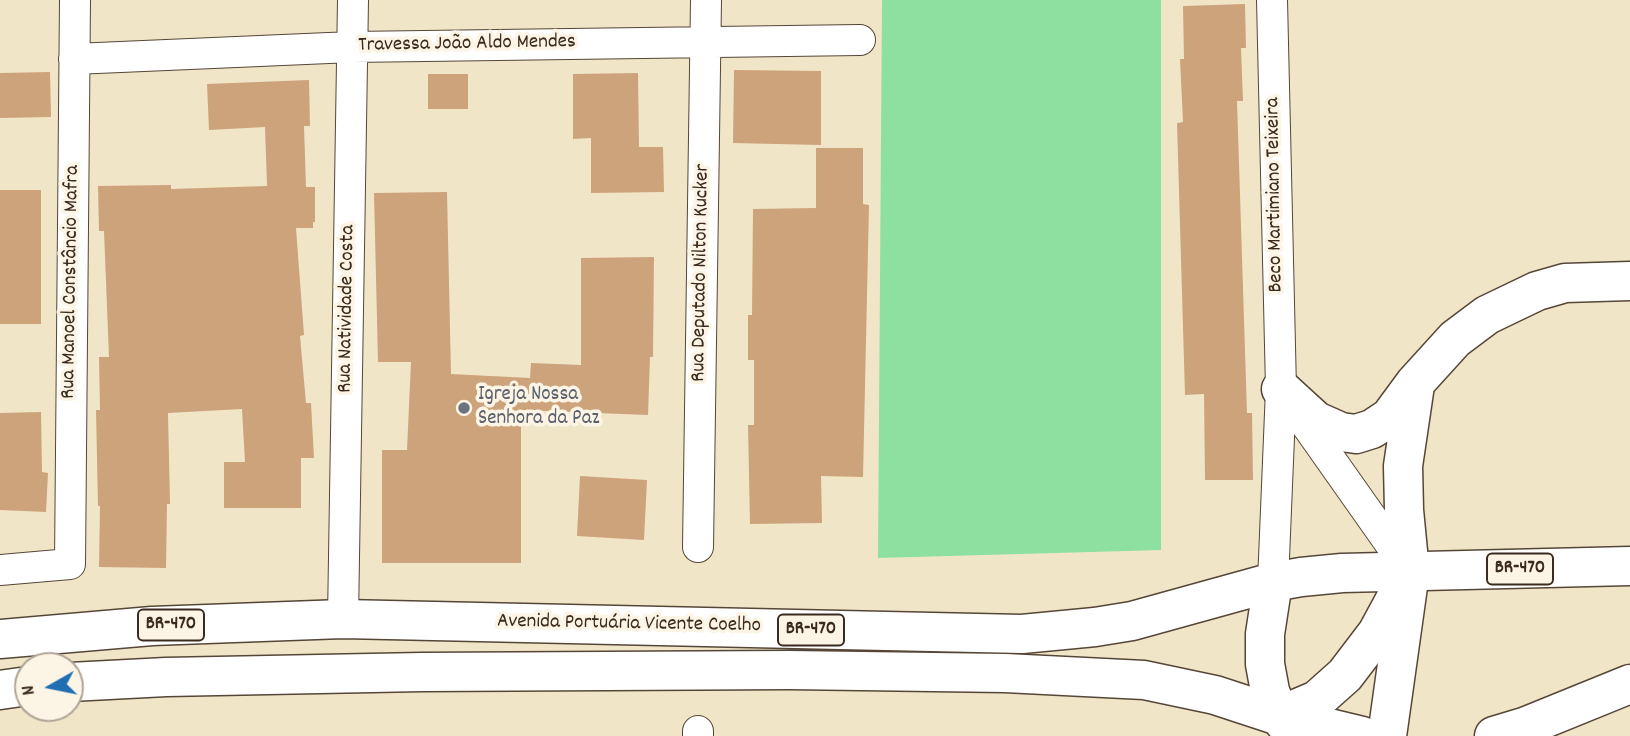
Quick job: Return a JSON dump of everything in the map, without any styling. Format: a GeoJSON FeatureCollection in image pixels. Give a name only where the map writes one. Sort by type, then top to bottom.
{"type":"FeatureCollection","features":[{"type":"Feature","properties":{"kind":"main road"},"geometry":{"type":"LineString","coordinates":[[1281,389],[1316,421],[1341,432],[1356,434],[1372,429],[1390,417],[1415,383],[1455,339],[1468,327],[1511,302],[1537,291],[1565,284],[1630,281]]}},
{"type":"Feature","properties":{"kind":"main road"},"geometry":{"type":"LineString","coordinates":[[1387,736],[1410,572],[1403,466],[1415,383]]}},
{"type":"Feature","properties":{"kind":"main road","name":"Avenida Portuária Vicente Coelho"},"geometry":{"type":"LineString","coordinates":[[0,639],[152,626],[343,619],[1022,634],[1132,621],[1273,582],[1342,573],[1630,566]]}},
{"type":"Feature","properties":{"kind":"main road"},"geometry":{"type":"LineString","coordinates":[[1273,582],[1265,634],[1265,664],[1270,691],[1287,726],[1345,675],[1377,633],[1410,572]]}},
{"type":"Feature","properties":{"kind":"main road","name":"Avenida Portuária Vicente Coelho"},"geometry":{"type":"LineString","coordinates":[[84,681],[422,672],[789,670],[1006,673],[1144,680],[1215,695],[1287,726],[1362,736]]}},
{"type":"Feature","properties":{"kind":"main road"},"geometry":{"type":"LineString","coordinates":[[1494,736],[1524,727],[1630,684]]}},
{"type":"Feature","properties":{"kind":"street","name":"Rua Manoel Constâncio Mafra"},"geometry":{"type":"LineString","coordinates":[[0,570],[70,564],[75,0]]}},
{"type":"Feature","properties":{"kind":"street","name":"Rua Natividade Costa"},"geometry":{"type":"LineString","coordinates":[[343,619],[353,0]]}},
{"type":"Feature","properties":{"kind":"street","name":"Rua Deputado Nilton Kucker"},"geometry":{"type":"LineString","coordinates":[[698,547],[706,0]]}},
{"type":"Feature","properties":{"kind":"street","name":"Beco Martimiano Teixeira"},"geometry":{"type":"LineString","coordinates":[[1272,0],[1281,389],[1273,582]]}},
{"type":"Feature","properties":{"kind":"street","name":"Travessa João Aldo Mendes"},"geometry":{"type":"LineString","coordinates":[[74,59],[352,47],[860,40]]}},
{"type":"Feature","properties":{"kind":"street"},"geometry":{"type":"LineString","coordinates":[[1281,389],[1410,572]]}},
{"type":"Feature","properties":{"kind":"green space"},"geometry":{"type":"Polygon","coordinates":[[[882,0],[1161,0],[1161,550],[878,558],[882,0]]]}},
{"type":"Feature","properties":{"kind":"building"},"geometry":{"type":"Polygon","coordinates":[[[1245,4],[1246,48],[1241,48],[1243,101],[1237,101],[1247,413],[1252,413],[1253,480],[1205,480],[1204,394],[1185,395],[1177,123],[1183,122],[1180,59],[1184,59],[1183,6],[1245,4]]]}},
{"type":"Feature","properties":{"kind":"building"},"geometry":{"type":"Polygon","coordinates":[[[734,70],[821,71],[821,145],[733,143],[734,70]]]}},
{"type":"Feature","properties":{"kind":"building"},"geometry":{"type":"Polygon","coordinates":[[[50,72],[51,117],[0,118],[0,73],[50,72]]]}},
{"type":"Feature","properties":{"kind":"building"},"geometry":{"type":"Polygon","coordinates":[[[638,73],[639,147],[663,147],[664,192],[591,193],[591,138],[573,139],[573,74],[638,73]]]}},
{"type":"Feature","properties":{"kind":"building"},"geometry":{"type":"Polygon","coordinates":[[[428,74],[468,74],[468,109],[428,109],[428,74]]]}},
{"type":"Feature","properties":{"kind":"building"},"geometry":{"type":"Polygon","coordinates":[[[309,80],[310,126],[304,126],[306,187],[315,187],[315,222],[313,228],[296,228],[304,335],[300,336],[306,403],[311,403],[314,458],[301,458],[301,508],[224,508],[224,462],[245,462],[242,409],[168,413],[170,504],[167,504],[166,568],[99,567],[100,506],[96,410],[100,410],[99,357],[109,357],[104,231],[99,231],[98,186],[171,185],[171,189],[267,186],[265,127],[209,130],[207,84],[309,80]]]}},
{"type":"Feature","properties":{"kind":"building"},"geometry":{"type":"Polygon","coordinates":[[[816,148],[863,148],[863,204],[869,205],[863,477],[821,476],[822,523],[750,524],[748,425],[754,425],[754,360],[748,360],[748,315],[752,315],[753,209],[816,208],[816,148]]]}},
{"type":"Feature","properties":{"kind":"building"},"geometry":{"type":"Polygon","coordinates":[[[0,190],[41,190],[41,324],[0,324],[0,190]]]}},
{"type":"Feature","properties":{"kind":"building"},"geometry":{"type":"Polygon","coordinates":[[[447,192],[451,374],[530,378],[531,363],[581,365],[581,258],[654,257],[653,357],[650,357],[648,415],[521,410],[521,563],[382,563],[382,450],[407,450],[411,362],[378,362],[374,193],[447,192]]]}},
{"type":"Feature","properties":{"kind":"building"},"geometry":{"type":"Polygon","coordinates":[[[41,412],[42,472],[48,473],[46,512],[0,510],[0,413],[41,412]]]}},
{"type":"Feature","properties":{"kind":"building"},"geometry":{"type":"Polygon","coordinates":[[[580,476],[647,480],[644,540],[577,536],[580,476]]]}},
{"type":"Feature","properties":{"kind":"place","name":"Igreja Nossa Senhora da Paz"},"geometry":{"type":"Point","coordinates":[464,408]}}]}
